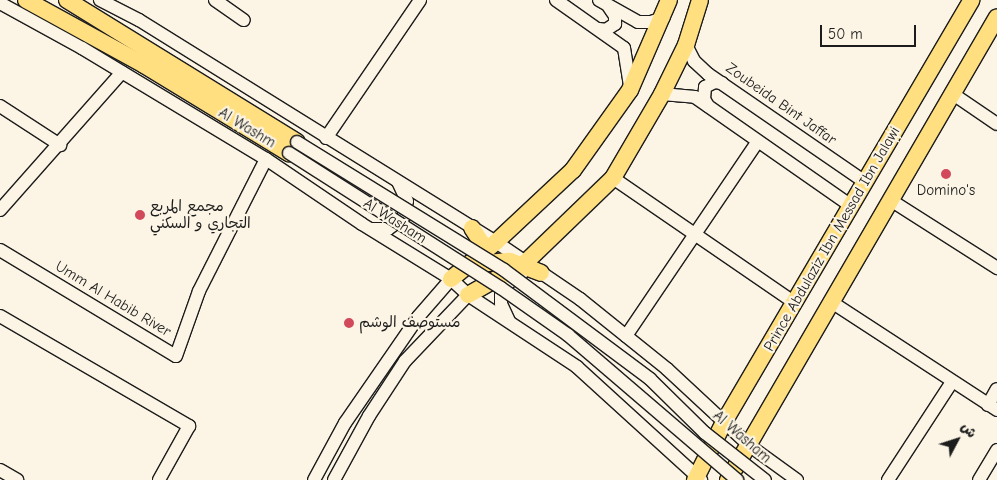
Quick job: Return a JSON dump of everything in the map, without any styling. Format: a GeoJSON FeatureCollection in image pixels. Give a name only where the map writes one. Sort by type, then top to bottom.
{"type":"FeatureCollection","features":[{"type":"Feature","properties":{"kind":"main road","name":"Al Washam"},"geometry":{"type":"LineString","coordinates":[[26,0],[293,148]]}},
{"type":"Feature","properties":{"kind":"main road","name":"Al Washam"},"geometry":{"type":"LineString","coordinates":[[67,0],[293,148]]}},
{"type":"Feature","properties":{"kind":"main road"},"geometry":{"type":"LineString","coordinates":[[451,279],[489,252],[573,170],[630,90],[663,18],[669,0]]}},
{"type":"Feature","properties":{"kind":"main road"},"geometry":{"type":"LineString","coordinates":[[468,295],[524,263],[613,178],[662,94],[686,45],[700,0]]}},
{"type":"Feature","properties":{"kind":"main road","name":"Prince Abdulaziz Ibn Messad Ibn Jalawi"},"geometry":{"type":"LineString","coordinates":[[698,479],[724,422],[972,0]]}},
{"type":"Feature","properties":{"kind":"main road"},"geometry":{"type":"LineString","coordinates":[[728,480],[750,446],[997,17]]}},
{"type":"Feature","properties":{"kind":"main road"},"geometry":{"type":"LineString","coordinates":[[472,228],[489,252],[524,263],[541,273]]}},
{"type":"Feature","properties":{"kind":"main road"},"geometry":{"type":"LineString","coordinates":[[468,295],[480,281],[489,252]]}},
{"type":"Feature","properties":{"kind":"street"},"geometry":{"type":"LineString","coordinates":[[100,0],[139,20],[472,228]]}},
{"type":"Feature","properties":{"kind":"street"},"geometry":{"type":"LineString","coordinates":[[215,0],[244,20]]}},
{"type":"Feature","properties":{"kind":"street"},"geometry":{"type":"LineString","coordinates":[[326,138],[420,0]]}},
{"type":"Feature","properties":{"kind":"street"},"geometry":{"type":"LineString","coordinates":[[556,0],[624,48],[629,66],[630,90]]}},
{"type":"Feature","properties":{"kind":"street","name":"Al Washm"},"geometry":{"type":"LineString","coordinates":[[0,3],[122,72],[266,159],[362,224],[451,279],[468,295]]}},
{"type":"Feature","properties":{"kind":"street"},"geometry":{"type":"LineString","coordinates":[[599,29],[606,30],[615,24],[615,16],[604,3]]}},
{"type":"Feature","properties":{"kind":"street"},"geometry":{"type":"LineString","coordinates":[[604,3],[638,22],[651,22],[663,18]]}},
{"type":"Feature","properties":{"kind":"street","name":"Zoubeida Bint Jaffar"},"geometry":{"type":"LineString","coordinates":[[686,45],[694,61],[722,84],[865,182]]}},
{"type":"Feature","properties":{"kind":"street"},"geometry":{"type":"LineString","coordinates":[[0,209],[60,145],[122,72]]}},
{"type":"Feature","properties":{"kind":"street"},"geometry":{"type":"LineString","coordinates":[[708,107],[704,99],[705,87],[715,82],[722,84]]}},
{"type":"Feature","properties":{"kind":"street"},"geometry":{"type":"LineString","coordinates":[[662,94],[695,97],[851,206]]}},
{"type":"Feature","properties":{"kind":"street"},"geometry":{"type":"LineString","coordinates":[[953,94],[997,124]]}},
{"type":"Feature","properties":{"kind":"street"},"geometry":{"type":"LineString","coordinates":[[0,106],[60,145]]}},
{"type":"Feature","properties":{"kind":"street"},"geometry":{"type":"LineString","coordinates":[[626,336],[758,141]]}},
{"type":"Feature","properties":{"kind":"street","name":"Al Washam"},"geometry":{"type":"LineString","coordinates":[[293,148],[568,335],[681,435],[737,480]]}},
{"type":"Feature","properties":{"kind":"street","name":"Al Washam"},"geometry":{"type":"LineString","coordinates":[[293,148],[504,270],[650,380],[705,433],[765,480]]}},
{"type":"Feature","properties":{"kind":"street","name":"Umm Al Habib River"},"geometry":{"type":"LineString","coordinates":[[0,250],[176,356],[198,291],[266,159]]}},
{"type":"Feature","properties":{"kind":"street"},"geometry":{"type":"LineString","coordinates":[[362,224],[379,230],[388,229],[403,218],[407,200],[400,184],[393,178]]}},
{"type":"Feature","properties":{"kind":"street"},"geometry":{"type":"LineString","coordinates":[[613,178],[696,233],[795,303]]}},
{"type":"Feature","properties":{"kind":"street"},"geometry":{"type":"LineString","coordinates":[[892,201],[997,268]]}},
{"type":"Feature","properties":{"kind":"street"},"geometry":{"type":"LineString","coordinates":[[489,252],[524,263]]}},
{"type":"Feature","properties":{"kind":"street"},"geometry":{"type":"LineString","coordinates":[[510,322],[501,304],[506,284],[522,272],[541,273]]}},
{"type":"Feature","properties":{"kind":"street","name":"Al Washam"},"geometry":{"type":"LineString","coordinates":[[541,273],[626,336],[750,446],[797,480]]}},
{"type":"Feature","properties":{"kind":"street"},"geometry":{"type":"LineString","coordinates":[[314,480],[345,423],[418,317],[451,279]]}},
{"type":"Feature","properties":{"kind":"street"},"geometry":{"type":"LineString","coordinates":[[334,480],[369,416],[405,361],[468,295],[577,367],[698,479]]}},
{"type":"Feature","properties":{"kind":"street"},"geometry":{"type":"LineString","coordinates":[[833,303],[993,407],[997,389]]}},
{"type":"Feature","properties":{"kind":"street"},"geometry":{"type":"LineString","coordinates":[[0,316],[189,426],[159,480]]}},
{"type":"Feature","properties":{"kind":"street"},"geometry":{"type":"LineString","coordinates":[[888,480],[952,382]]}},
{"type":"Feature","properties":{"kind":"street"},"geometry":{"type":"LineString","coordinates":[[979,480],[997,450]]}},
{"type":"Feature","properties":{"kind":"street"},"geometry":{"type":"LineString","coordinates":[[0,470],[17,480]]}},
{"type":"Feature","properties":{"kind":"place","name":"Domino's"},"geometry":{"type":"Point","coordinates":[946,174]}},
{"type":"Feature","properties":{"kind":"place","name":"مجمع المربع التجاري و السكني"},"geometry":{"type":"Point","coordinates":[140,215]}},
{"type":"Feature","properties":{"kind":"place","name":"مستوصف الوشم"},"geometry":{"type":"Point","coordinates":[349,323]}}]}
